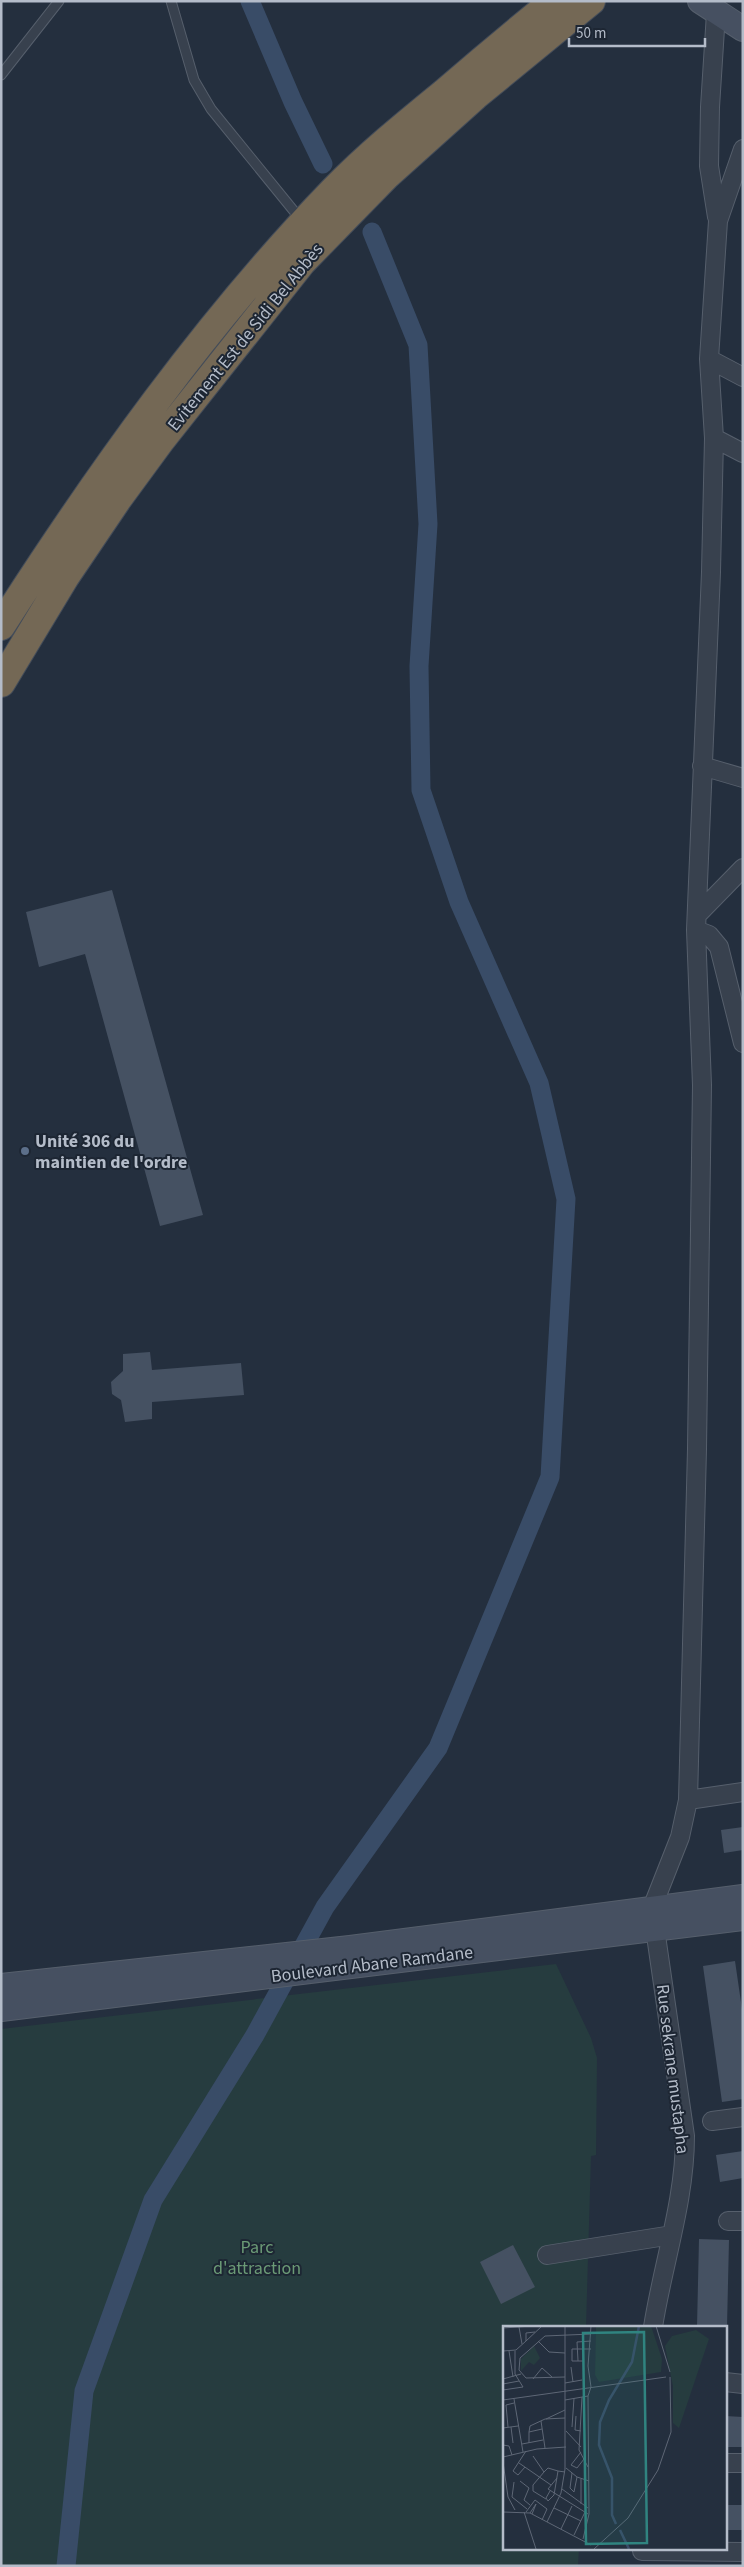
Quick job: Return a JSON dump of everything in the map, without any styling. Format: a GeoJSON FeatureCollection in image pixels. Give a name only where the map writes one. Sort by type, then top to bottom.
{"type":"FeatureCollection","features":[{"type":"Feature","properties":{"kind":"highway","name":"Evitement Est de Sidi Bel Abbès"},"geometry":{"type":"LineString","coordinates":[[1,626],[59,536],[172,381],[234,304],[304,223],[333,191],[380,146],[554,1]]}},
{"type":"Feature","properties":{"kind":"highway","name":"Evitement Est de Sidi Bel Abbès"},"geometry":{"type":"LineString","coordinates":[[1,683],[65,577],[117,500],[161,440],[302,262],[416,149],[475,96],[591,1]]}},
{"type":"Feature","properties":{"kind":"main road"},"geometry":{"type":"LineString","coordinates":[[708,7],[743,29]]}},
{"type":"Feature","properties":{"kind":"main road","name":"Boulevard Abane Ramdane"},"geometry":{"type":"LineString","coordinates":[[653,1919],[743,1897]]}},
{"type":"Feature","properties":{"kind":"main road","name":"Boulevard Abane Ramdane"},"geometry":{"type":"LineString","coordinates":[[1,2010],[230,1972],[653,1919],[743,1918]]}},
{"type":"Feature","properties":{"kind":"main road","name":"Boulevard Abane Ramdane"},"geometry":{"type":"LineString","coordinates":[[1,1986],[175,1965],[230,1972]]}},
{"type":"Feature","properties":{"kind":"street"},"geometry":{"type":"LineString","coordinates":[[653,1919],[680,1837],[688,1800],[697,1449],[702,1085],[696,922],[711,572],[714,438],[709,359],[718,221],[709,166],[708,7]]}},
{"type":"Feature","properties":{"kind":"street"},"geometry":{"type":"LineString","coordinates":[[718,221],[743,149]]}},
{"type":"Feature","properties":{"kind":"street"},"geometry":{"type":"LineString","coordinates":[[709,359],[743,377]]}},
{"type":"Feature","properties":{"kind":"street"},"geometry":{"type":"LineString","coordinates":[[714,438],[743,453]]}},
{"type":"Feature","properties":{"kind":"street"},"geometry":{"type":"LineString","coordinates":[[702,766],[743,778]]}},
{"type":"Feature","properties":{"kind":"street"},"geometry":{"type":"LineString","coordinates":[[696,922],[743,868]]}},
{"type":"Feature","properties":{"kind":"street"},"geometry":{"type":"LineString","coordinates":[[696,922],[719,947],[743,1043]]}},
{"type":"Feature","properties":{"kind":"street"},"geometry":{"type":"LineString","coordinates":[[688,1800],[743,1792]]}},
{"type":"Feature","properties":{"kind":"street","name":"Rue sekrane mustapha"},"geometry":{"type":"LineString","coordinates":[[653,1919],[685,2136],[685,2168],[653,2326]]}},
{"type":"Feature","properties":{"kind":"street"},"geometry":{"type":"LineString","coordinates":[[712,2121],[743,2117]]}},
{"type":"Feature","properties":{"kind":"street"},"geometry":{"type":"LineString","coordinates":[[547,2255],[672,2235]]}},
{"type":"Feature","properties":{"kind":"street"},"geometry":{"type":"LineString","coordinates":[[726,2382],[743,2384]]}},
{"type":"Feature","properties":{"kind":"street"},"geometry":{"type":"LineString","coordinates":[[726,2463],[743,2463]]}},
{"type":"Feature","properties":{"kind":"street"},"geometry":{"type":"LineString","coordinates":[[642,2555],[743,2552]]}},
{"type":"Feature","properties":{"kind":"lane"},"geometry":{"type":"LineString","coordinates":[[1,75],[59,1]]}},
{"type":"Feature","properties":{"kind":"lane"},"geometry":{"type":"LineString","coordinates":[[171,1],[194,80],[211,110],[304,223]]}},
{"type":"Feature","properties":{"kind":"green space","name":"Parc d'attraction"},"geometry":{"type":"Polygon","coordinates":[[[556,1964],[591,2038],[597,2058],[596,2155],[591,2156],[586,2326],[503,2326],[503,2550],[579,2550],[578,2566],[1,2566],[1,2029],[556,1964]]]}},
{"type":"Feature","properties":{"kind":"building"},"geometry":{"type":"Polygon","coordinates":[[[112,890],[203,1215],[160,1226],[85,954],[39,967],[26,912],[112,890]]]}},
{"type":"Feature","properties":{"kind":"building"},"geometry":{"type":"Polygon","coordinates":[[[150,1352],[152,1370],[241,1363],[244,1395],[152,1402],[152,1419],[125,1422],[121,1400],[112,1394],[111,1382],[123,1371],[123,1354],[150,1352]]]}},
{"type":"Feature","properties":{"kind":"building"},"geometry":{"type":"Polygon","coordinates":[[[743,1827],[743,1850],[724,1853],[721,1830],[743,1827]]]}},
{"type":"Feature","properties":{"kind":"building"},"geometry":{"type":"Polygon","coordinates":[[[735,1961],[743,2016],[743,2099],[722,2102],[703,1966],[735,1961]]]}},
{"type":"Feature","properties":{"kind":"building"},"geometry":{"type":"Polygon","coordinates":[[[743,2151],[743,2178],[720,2182],[716,2155],[743,2151]]]}},
{"type":"Feature","properties":{"kind":"building"},"geometry":{"type":"Polygon","coordinates":[[[699,2239],[729,2240],[727,2327],[697,2326],[699,2239]]]}},
{"type":"Feature","properties":{"kind":"building"},"geometry":{"type":"Polygon","coordinates":[[[513,2245],[535,2287],[501,2304],[480,2262],[513,2245]]]}},
{"type":"Feature","properties":{"kind":"building"},"geometry":{"type":"Polygon","coordinates":[[[726,2416],[743,2417],[743,2447],[726,2447],[726,2416]]]}},
{"type":"Feature","properties":{"kind":"building"},"geometry":{"type":"Polygon","coordinates":[[[726,2505],[743,2505],[743,2530],[726,2530],[726,2505]]]}},
{"type":"Feature","properties":{"kind":"waterway"},"geometry":{"type":"LineString","coordinates":[[250,1],[293,102],[323,164]]}},
{"type":"Feature","properties":{"kind":"waterway"},"geometry":{"type":"LineString","coordinates":[[66,2566],[84,2391],[153,2200],[255,2035],[325,1907],[438,1748],[550,1477],[566,1199],[539,1083],[459,902],[421,790],[419,666],[428,524],[418,345],[372,232]]}},
{"type":"Feature","properties":{"kind":"place","name":"Unité 306 du maintien de l'ordre"},"geometry":{"type":"Point","coordinates":[25,1151]}}]}
